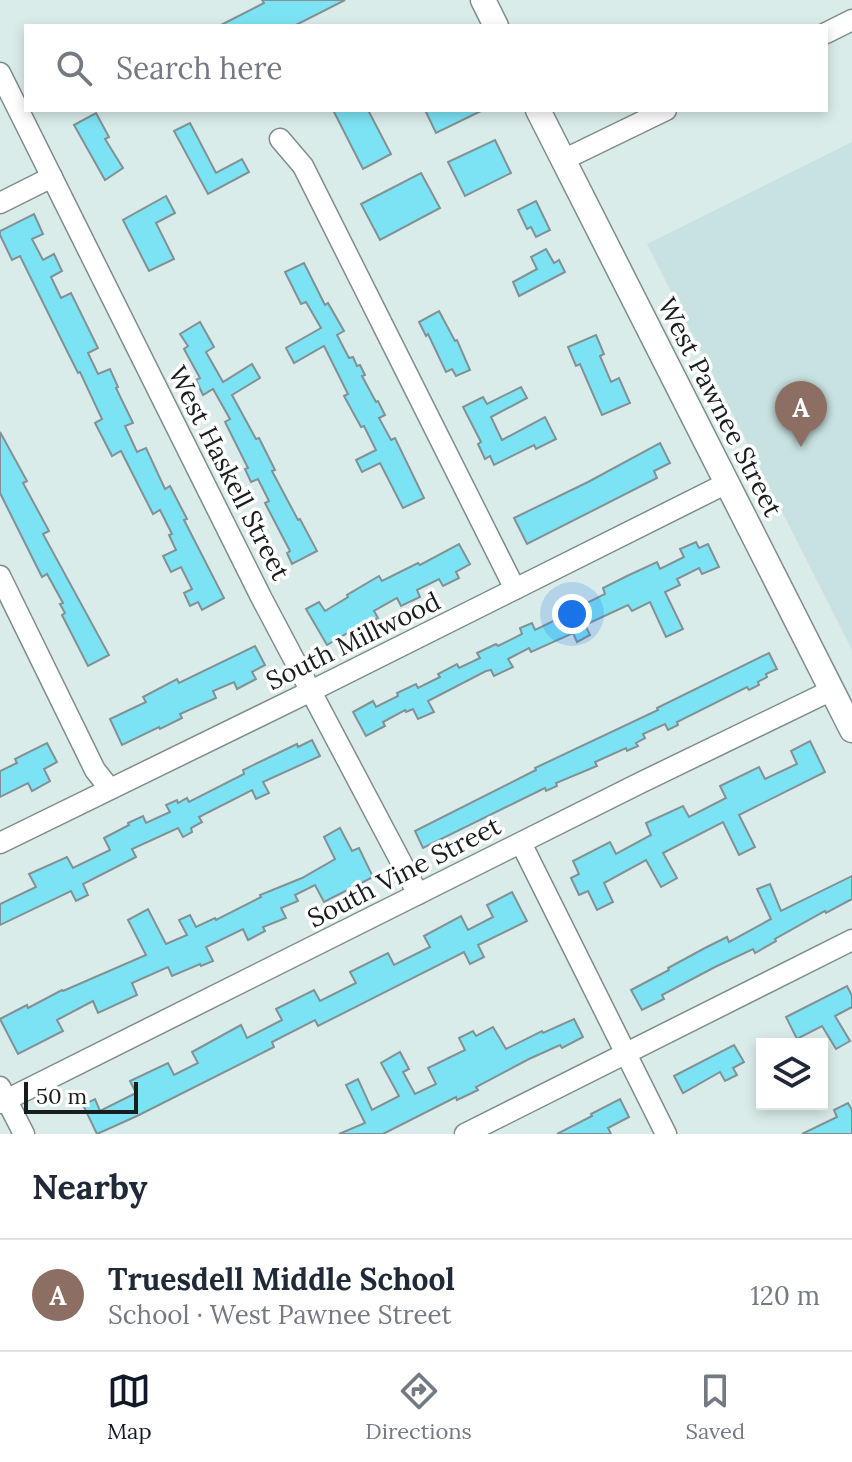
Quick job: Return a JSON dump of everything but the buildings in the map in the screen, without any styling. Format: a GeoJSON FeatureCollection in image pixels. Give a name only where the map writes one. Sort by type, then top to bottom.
{"type":"FeatureCollection","features":[{"type":"Feature","properties":{"kind":"main road"},"geometry":{"type":"LineString","coordinates":[[483,0],[495,24]]}},
{"type":"Feature","properties":{"kind":"main road","name":"West Pawnee Street"},"geometry":{"type":"LineString","coordinates":[[539,112],[852,730]]}},
{"type":"Feature","properties":{"kind":"street"},"geometry":{"type":"LineString","coordinates":[[828,32],[852,20]]}},
{"type":"Feature","properties":{"kind":"street","name":"West Haskell Street"},"geometry":{"type":"LineString","coordinates":[[0,73],[261,597],[418,894]]}},
{"type":"Feature","properties":{"kind":"street"},"geometry":{"type":"LineString","coordinates":[[563,160],[662,112]]}},
{"type":"Feature","properties":{"kind":"street"},"geometry":{"type":"LineString","coordinates":[[280,139],[303,166],[515,589]]}},
{"type":"Feature","properties":{"kind":"street"},"geometry":{"type":"LineString","coordinates":[[0,203],[52,177]]}},
{"type":"Feature","properties":{"kind":"street","name":"South Millwood"},"geometry":{"type":"LineString","coordinates":[[0,843],[727,483]]}},
{"type":"Feature","properties":{"kind":"street"},"geometry":{"type":"LineString","coordinates":[[0,576],[95,770],[110,789]]}},
{"type":"Feature","properties":{"kind":"street","name":"South Vine Street"},"geometry":{"type":"LineString","coordinates":[[2,1097],[832,690]]}},
{"type":"Feature","properties":{"kind":"street"},"geometry":{"type":"LineString","coordinates":[[521,843],[666,1134]]}},
{"type":"Feature","properties":{"kind":"street"},"geometry":{"type":"LineString","coordinates":[[465,1134],[852,940]]}},
{"type":"Feature","properties":{"kind":"street"},"geometry":{"type":"LineString","coordinates":[[2,1097],[24,1134]]}},
{"type":"Feature","properties":{"kind":"shaded area"},"geometry":{"type":"Polygon","coordinates":[[[852,142],[852,650],[647,244],[852,142]]]}},
{"type":"Feature","properties":{"kind":"place","name":"Truesdell Middle School"},"geometry":{"type":"Point","coordinates":[801,447]}}]}
